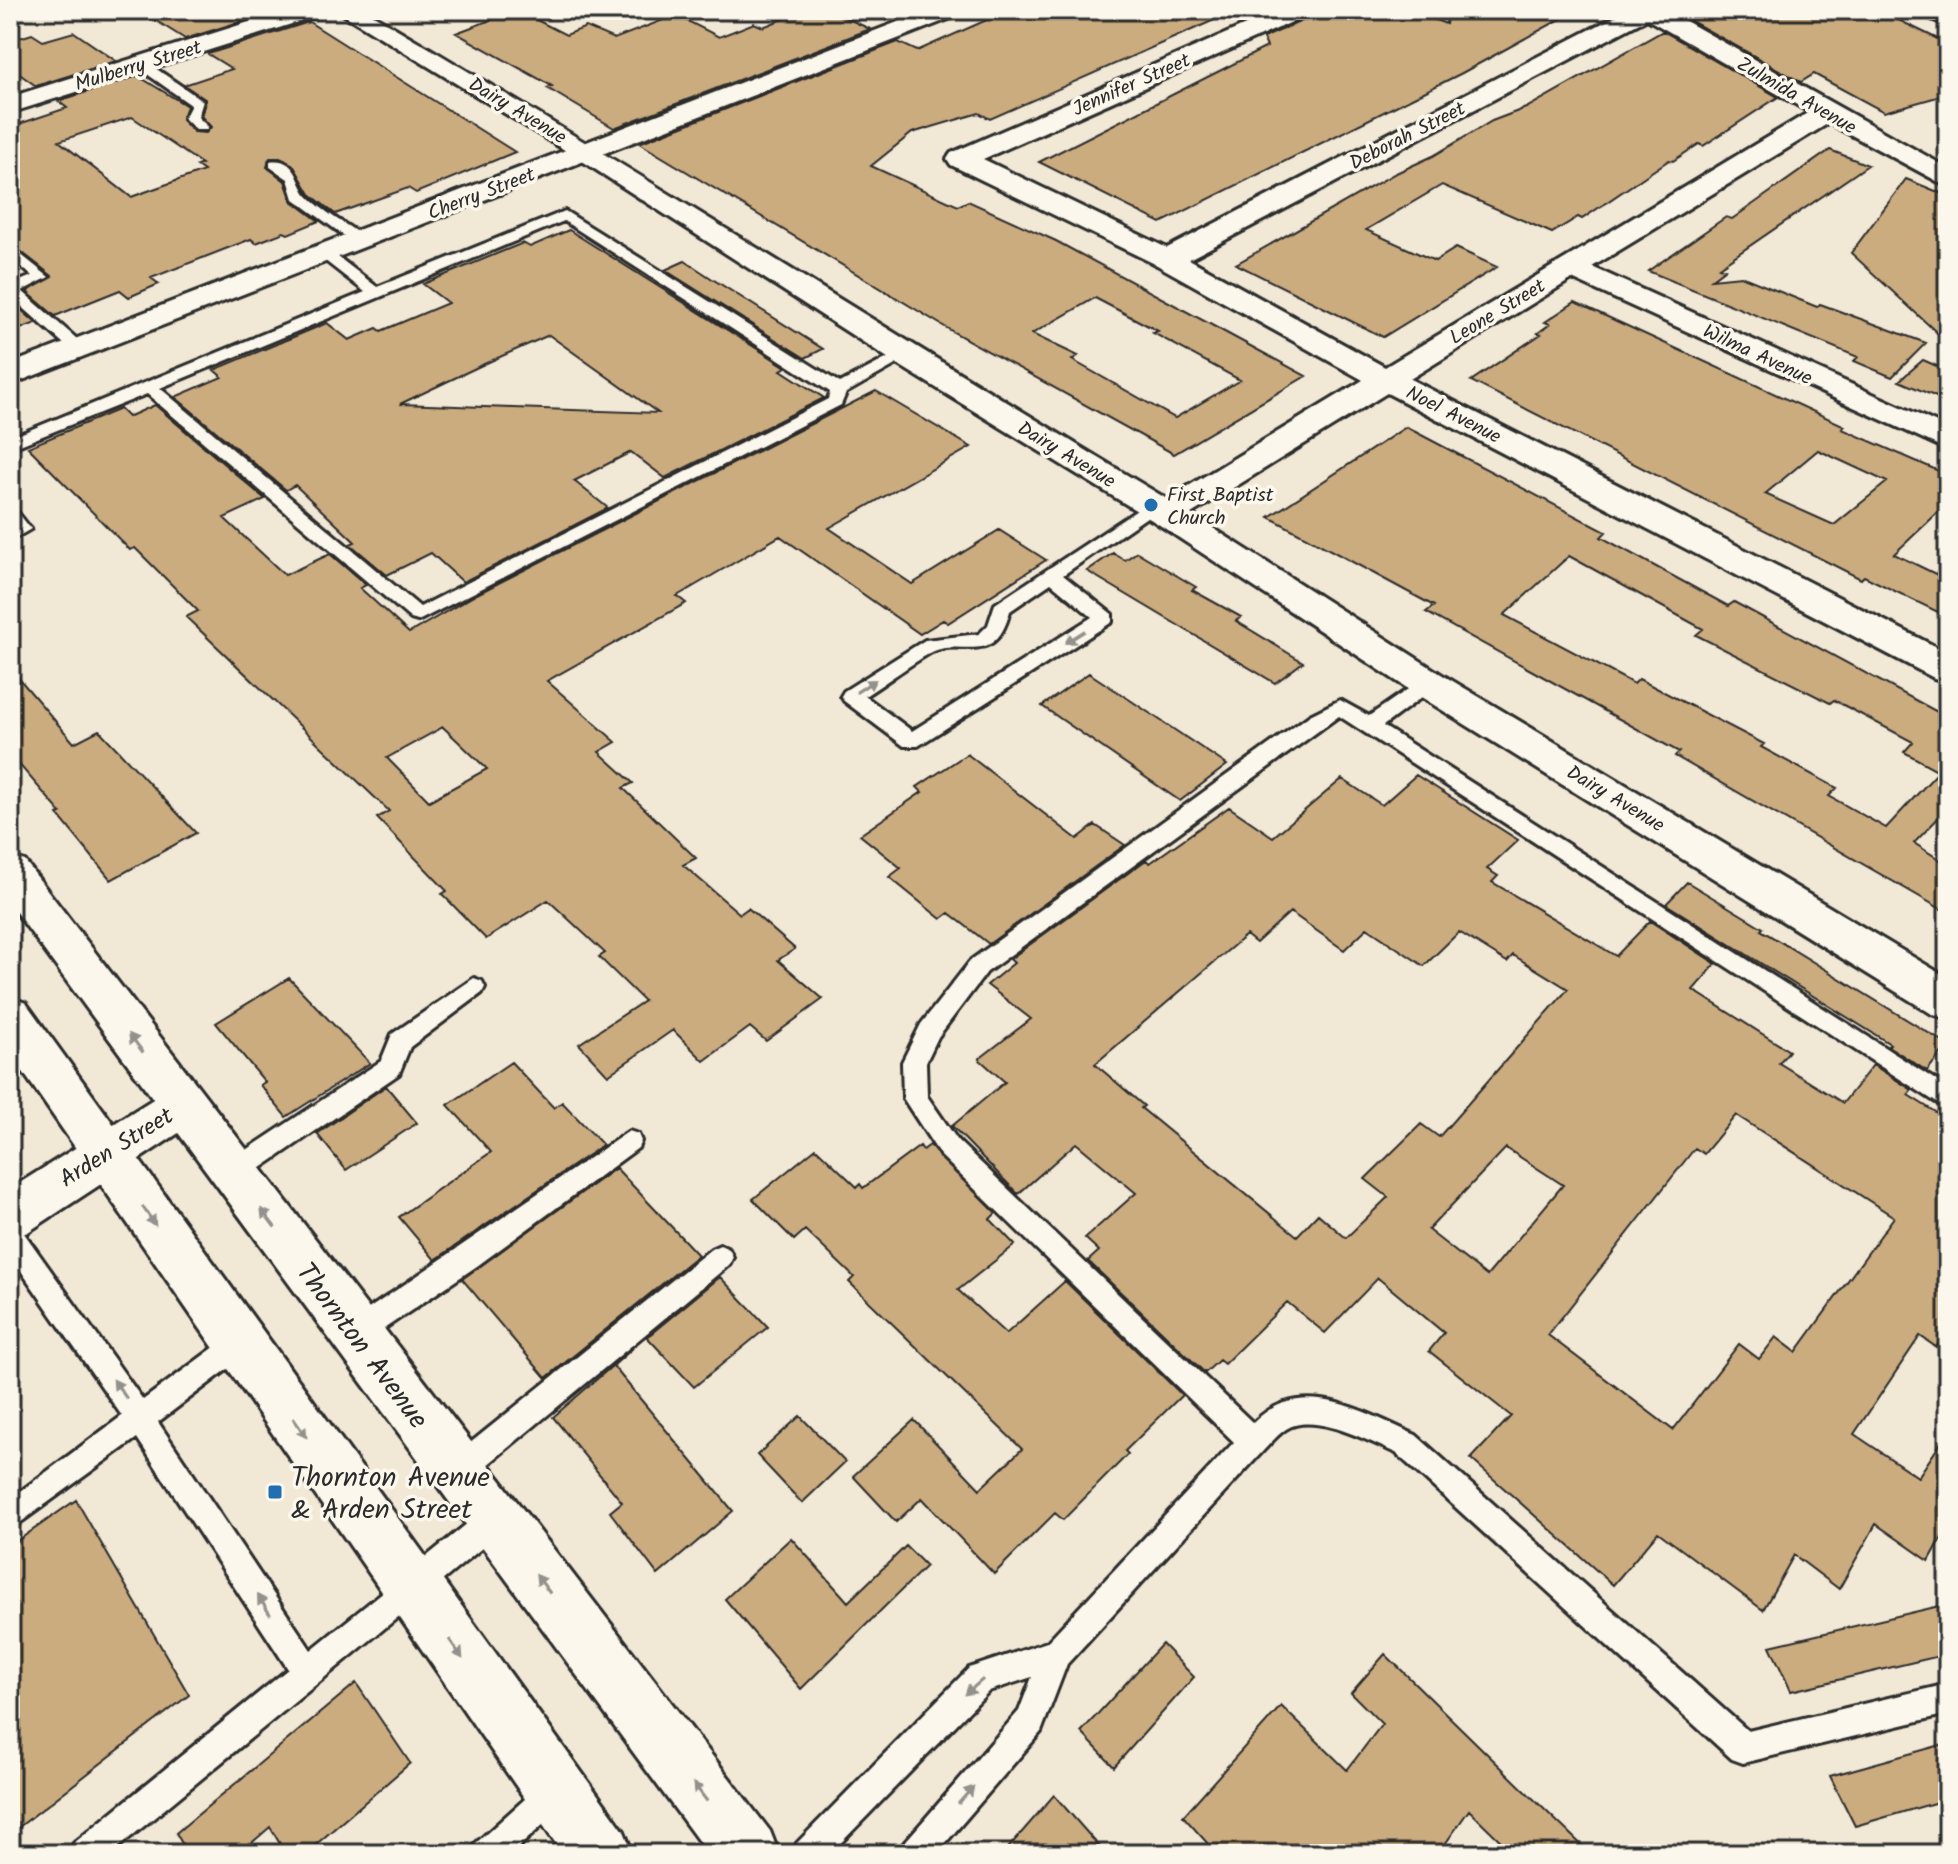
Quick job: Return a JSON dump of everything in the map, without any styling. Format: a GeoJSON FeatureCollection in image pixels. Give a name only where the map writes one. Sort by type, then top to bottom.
{"type":"FeatureCollection","features":[{"type":"Feature","properties":{"kind":"street","name":"Mulberry Street"},"geometry":{"type":"LineString","coordinates":[[10,105],[312,10]]}},
{"type":"Feature","properties":{"kind":"street","name":"Dairy Avenue"},"geometry":{"type":"LineString","coordinates":[[348,10],[586,151],[905,355],[1159,510],[1427,683],[1948,1001]]}},
{"type":"Feature","properties":{"kind":"street","name":"Cherry Street"},"geometry":{"type":"LineString","coordinates":[[10,375],[951,10]]}},
{"type":"Feature","properties":{"kind":"street","name":"Jennifer Street"},"geometry":{"type":"LineString","coordinates":[[961,159],[1300,10]]}},
{"type":"Feature","properties":{"kind":"street","name":"Zulmida Avenue"},"geometry":{"type":"LineString","coordinates":[[1647,10],[1948,179]]}},
{"type":"Feature","properties":{"kind":"street","name":"Deborah Street"},"geometry":{"type":"LineString","coordinates":[[1167,259],[1647,10]]}},
{"type":"Feature","properties":{"kind":"street"},"geometry":{"type":"LineString","coordinates":[[1930,10],[1948,19]]}},
{"type":"Feature","properties":{"kind":"street","name":"Leone Street"},"geometry":{"type":"LineString","coordinates":[[1159,510],[1387,380],[1813,119],[1829,114]]}},
{"type":"Feature","properties":{"kind":"street","name":"Noel Avenue"},"geometry":{"type":"LineString","coordinates":[[961,159],[1167,259],[1387,380],[1948,669]]}},
{"type":"Feature","properties":{"kind":"street","name":"Wilma Avenue"},"geometry":{"type":"LineString","coordinates":[[1569,267],[1948,440]]}},
{"type":"Feature","properties":{"kind":"street","name":"Thornton Avenue"},"geometry":{"type":"LineString","coordinates":[[10,872],[747,1854]]}},
{"type":"Feature","properties":{"kind":"street"},"geometry":{"type":"LineString","coordinates":[[10,1016],[601,1854]]}},
{"type":"Feature","properties":{"kind":"street","name":"Arden Street"},"geometry":{"type":"LineString","coordinates":[[10,1216],[104,1152],[183,1105]]}},
{"type":"Feature","properties":{"kind":"lane"},"geometry":{"type":"LineString","coordinates":[[141,64],[198,104],[191,118],[201,127]]}},
{"type":"Feature","properties":{"kind":"lane"},"geometry":{"type":"LineString","coordinates":[[275,164],[294,177],[299,196],[359,240]]}},
{"type":"Feature","properties":{"kind":"lane"},"geometry":{"type":"LineString","coordinates":[[10,444],[565,215],[839,390]]}},
{"type":"Feature","properties":{"kind":"lane"},"geometry":{"type":"LineString","coordinates":[[10,250],[42,277],[12,290],[79,349]]}},
{"type":"Feature","properties":{"kind":"lane"},"geometry":{"type":"LineString","coordinates":[[324,253],[375,293]]}},
{"type":"Feature","properties":{"kind":"lane"},"geometry":{"type":"LineString","coordinates":[[149,387],[418,615],[835,402],[839,390],[905,355]]}},
{"type":"Feature","properties":{"kind":"lane"},"geometry":{"type":"LineString","coordinates":[[1050,573],[1105,618],[911,741],[851,696],[932,644],[968,644],[986,638],[997,627],[1002,608],[1050,573],[1159,510]]}},
{"type":"Feature","properties":{"kind":"lane"},"geometry":{"type":"LineString","coordinates":[[10,514],[22,529],[10,535]]}},
{"type":"Feature","properties":{"kind":"lane"},"geometry":{"type":"LineString","coordinates":[[1369,726],[1427,683]]}},
{"type":"Feature","properties":{"kind":"lane"},"geometry":{"type":"LineString","coordinates":[[1253,1442],[949,1148],[915,1098],[914,1062],[929,1031],[948,1004],[991,957],[1317,720],[1340,707],[1948,1100]]}},
{"type":"Feature","properties":{"kind":"lane"},"geometry":{"type":"LineString","coordinates":[[233,1173],[391,1067],[400,1041],[474,987]]}},
{"type":"Feature","properties":{"kind":"lane"},"geometry":{"type":"LineString","coordinates":[[354,1334],[468,1258],[629,1141]]}},
{"type":"Feature","properties":{"kind":"lane"},"geometry":{"type":"LineString","coordinates":[[10,1234],[140,1418],[307,1670]]}},
{"type":"Feature","properties":{"kind":"lane"},"geometry":{"type":"LineString","coordinates":[[458,1471],[720,1257]]}},
{"type":"Feature","properties":{"kind":"lane"},"geometry":{"type":"LineString","coordinates":[[10,1516],[240,1344]]}},
{"type":"Feature","properties":{"kind":"lane"},"geometry":{"type":"LineString","coordinates":[[915,1854],[1030,1721],[1056,1654],[1253,1442],[1284,1414],[1314,1411],[1355,1422],[1406,1444],[1743,1748],[1948,1699]]}},
{"type":"Feature","properties":{"kind":"lane"},"geometry":{"type":"LineString","coordinates":[[85,1854],[494,1520]]}},
{"type":"Feature","properties":{"kind":"lane"},"geometry":{"type":"LineString","coordinates":[[808,1854],[980,1679],[1056,1654]]}},
{"type":"Feature","properties":{"kind":"lane"},"geometry":{"type":"LineString","coordinates":[[487,1854],[556,1792]]}},
{"type":"Feature","properties":{"kind":"building"},"geometry":{"type":"Polygon","coordinates":[[[139,10],[277,10],[185,39],[139,10]]]}},
{"type":"Feature","properties":{"kind":"building"},"geometry":{"type":"Polygon","coordinates":[[[517,10],[566,35],[586,27],[614,39],[676,15],[719,37],[754,23],[763,27],[806,10],[829,10],[870,29],[614,128],[547,88],[552,86],[456,33],[517,10]]]}},
{"type":"Feature","properties":{"kind":"building"},"geometry":{"type":"Polygon","coordinates":[[[1009,10],[1237,10],[990,119],[979,113],[912,133],[871,166],[958,206],[968,201],[1056,241],[1306,376],[1174,454],[955,333],[639,143],[898,42],[917,51],[1009,10]],[[1095,298],[1032,334],[1078,356],[1072,360],[1175,418],[1240,380],[1153,333],[1158,331],[1095,298]]]}},
{"type":"Feature","properties":{"kind":"building"},"geometry":{"type":"Polygon","coordinates":[[[1315,10],[1410,10],[1446,24],[1448,10],[1577,10],[1462,73],[1161,223],[1039,162],[1267,47],[1263,38],[1309,18],[1315,10]]]}},
{"type":"Feature","properties":{"kind":"building"},"geometry":{"type":"Polygon","coordinates":[[[1699,10],[1878,10],[1948,44],[1948,94],[1884,112],[1814,74],[1801,82],[1686,18],[1699,10]]]}},
{"type":"Feature","properties":{"kind":"building"},"geometry":{"type":"Polygon","coordinates":[[[309,22],[515,152],[416,193],[408,188],[335,214],[310,194],[293,165],[280,158],[270,158],[267,167],[285,181],[292,201],[319,221],[256,243],[251,239],[151,278],[159,284],[129,297],[120,290],[55,316],[27,292],[52,276],[10,243],[10,127],[67,108],[58,101],[138,76],[187,106],[182,120],[194,132],[206,133],[211,127],[201,116],[206,100],[184,85],[232,69],[208,54],[309,22]],[[132,117],[59,141],[131,197],[204,171],[197,166],[202,164],[132,117]]]}},
{"type":"Feature","properties":{"kind":"building"},"geometry":{"type":"Polygon","coordinates":[[[1663,31],[1778,97],[1703,146],[1699,144],[1673,161],[1669,160],[1582,219],[1578,217],[1552,233],[1442,185],[1366,230],[1435,261],[1456,248],[1497,267],[1383,337],[1236,264],[1394,174],[1433,156],[1492,121],[1526,108],[1663,31]]]}},
{"type":"Feature","properties":{"kind":"building"},"geometry":{"type":"Polygon","coordinates":[[[74,32],[116,61],[36,86],[10,67],[10,41],[32,34],[43,41],[74,32]]]}},
{"type":"Feature","properties":{"kind":"building"},"geometry":{"type":"Polygon","coordinates":[[[1830,150],[1868,165],[1719,267],[1725,269],[1712,279],[1741,276],[1817,307],[1820,304],[1926,343],[1892,377],[1854,361],[1858,357],[1648,271],[1726,217],[1732,219],[1830,150]]]}},
{"type":"Feature","properties":{"kind":"building"},"geometry":{"type":"Polygon","coordinates":[[[1906,179],[1948,196],[1948,343],[1851,253],[1906,179]]]}},
{"type":"Feature","properties":{"kind":"building"},"geometry":{"type":"Polygon","coordinates":[[[569,230],[786,367],[781,370],[824,398],[665,478],[631,452],[574,481],[608,508],[463,582],[431,553],[387,575],[350,544],[355,542],[295,485],[286,490],[175,397],[222,377],[214,370],[327,323],[349,340],[377,328],[381,331],[448,303],[423,284],[523,243],[530,247],[569,230]],[[549,335],[400,404],[658,413],[549,335]]]}},
{"type":"Feature","properties":{"kind":"building"},"geometry":{"type":"Polygon","coordinates":[[[685,261],[823,349],[805,358],[665,270],[685,261]]]}},
{"type":"Feature","properties":{"kind":"building"},"geometry":{"type":"Polygon","coordinates":[[[10,300],[36,323],[10,333],[10,300]]]}},
{"type":"Feature","properties":{"kind":"building"},"geometry":{"type":"Polygon","coordinates":[[[1575,302],[1845,426],[1842,429],[1948,475],[1948,503],[1894,554],[1948,580],[1948,617],[1864,576],[1861,579],[1471,381],[1541,334],[1538,333],[1550,324],[1545,322],[1575,302]],[[1818,450],[1765,494],[1834,525],[1887,482],[1818,450]]]}},
{"type":"Feature","properties":{"kind":"building"},"geometry":{"type":"Polygon","coordinates":[[[1923,360],[1948,371],[1948,402],[1899,381],[1923,360]]]}},
{"type":"Feature","properties":{"kind":"building"},"geometry":{"type":"Polygon","coordinates":[[[876,391],[971,447],[829,528],[912,584],[999,530],[1046,560],[948,623],[943,620],[920,634],[780,536],[677,596],[686,603],[547,681],[616,742],[599,752],[633,783],[623,788],[696,858],[683,865],[740,914],[748,908],[795,949],[778,960],[823,999],[766,1041],[750,1027],[704,1061],[673,1030],[608,1075],[579,1044],[644,1001],[599,957],[605,953],[548,900],[486,939],[442,894],[447,891],[377,818],[389,811],[186,617],[198,611],[135,548],[130,550],[28,447],[120,409],[128,417],[155,405],[265,499],[224,518],[285,575],[330,554],[366,585],[360,588],[409,633],[477,594],[876,391]],[[443,727],[387,758],[429,801],[487,769],[443,727]]]}},
{"type":"Feature","properties":{"kind":"building"},"geometry":{"type":"Polygon","coordinates":[[[1406,427],[1606,532],[1601,537],[1728,606],[1734,602],[1941,714],[1948,707],[1948,808],[1914,843],[1948,865],[1948,913],[1675,756],[1679,752],[1426,612],[1434,606],[1269,517],[1406,427]],[[1569,556],[1504,615],[1634,684],[1639,679],[1764,744],[1761,747],[1837,788],[1829,796],[1886,828],[1939,771],[1904,752],[1913,742],[1834,700],[1830,703],[1696,635],[1703,629],[1569,556]]]}},
{"type":"Feature","properties":{"kind":"building"},"geometry":{"type":"Polygon","coordinates":[[[1137,552],[1196,587],[1192,590],[1241,617],[1236,621],[1303,662],[1275,683],[1087,571],[1113,553],[1125,560],[1137,552]]]}},
{"type":"Feature","properties":{"kind":"building"},"geometry":{"type":"Polygon","coordinates":[[[10,668],[74,743],[99,730],[196,833],[111,880],[58,815],[61,813],[10,754],[10,668]]]}},
{"type":"Feature","properties":{"kind":"building"},"geometry":{"type":"Polygon","coordinates":[[[1089,673],[1227,765],[1180,801],[1042,706],[1089,673]]]}},
{"type":"Feature","properties":{"kind":"building"},"geometry":{"type":"Polygon","coordinates":[[[967,754],[1077,839],[1095,825],[1125,845],[989,944],[949,913],[941,919],[889,877],[901,868],[860,835],[922,792],[917,787],[967,754]]]}},
{"type":"Feature","properties":{"kind":"building"},"geometry":{"type":"Polygon","coordinates":[[[1416,775],[1518,840],[1487,869],[1498,876],[1492,882],[1616,956],[1650,921],[1716,964],[1693,990],[1789,1051],[1779,1063],[1843,1103],[1873,1065],[1912,1090],[1908,1095],[1948,1120],[1948,1330],[1936,1347],[1920,1336],[1854,1434],[1918,1477],[1948,1432],[1948,1527],[1929,1561],[1876,1524],[1839,1589],[1794,1555],[1763,1610],[1658,1532],[1613,1585],[1471,1459],[1511,1416],[1429,1351],[1444,1333],[1378,1278],[1325,1333],[1287,1302],[1224,1364],[1219,1360],[1205,1373],[1088,1261],[1099,1251],[1085,1238],[1136,1193],[1076,1143],[1018,1194],[952,1126],[1005,1082],[979,1059],[1031,1019],[987,985],[1014,963],[1010,959],[1146,860],[1150,863],[1229,807],[1273,837],[1342,779],[1382,805],[1416,775]],[[1290,912],[1256,943],[1246,935],[1095,1064],[1144,1106],[1141,1108],[1297,1236],[1318,1214],[1346,1238],[1388,1197],[1365,1179],[1421,1124],[1439,1137],[1568,989],[1513,955],[1507,962],[1459,932],[1424,966],[1367,928],[1344,950],[1290,912]],[[1736,1115],[1704,1154],[1695,1148],[1548,1335],[1673,1430],[1739,1344],[1759,1359],[1776,1337],[1796,1352],[1894,1217],[1736,1115]],[[1506,1148],[1428,1230],[1487,1276],[1563,1185],[1506,1148]]]}},
{"type":"Feature","properties":{"kind":"building"},"geometry":{"type":"Polygon","coordinates":[[[1687,882],[1948,1045],[1927,1071],[1888,1046],[1890,1044],[1666,904],[1687,882]]]}},
{"type":"Feature","properties":{"kind":"building"},"geometry":{"type":"Polygon","coordinates":[[[289,978],[370,1063],[286,1117],[260,1085],[265,1082],[216,1023],[289,978]]]}},
{"type":"Feature","properties":{"kind":"building"},"geometry":{"type":"Polygon","coordinates":[[[511,1062],[554,1108],[562,1102],[603,1145],[435,1260],[399,1217],[491,1152],[448,1105],[511,1062]]]}},
{"type":"Feature","properties":{"kind":"building"},"geometry":{"type":"Polygon","coordinates":[[[386,1086],[417,1123],[346,1170],[317,1134],[386,1086]]]}},
{"type":"Feature","properties":{"kind":"building"},"geometry":{"type":"Polygon","coordinates":[[[930,1145],[996,1213],[990,1219],[1015,1245],[958,1290],[1006,1334],[1065,1281],[1182,1395],[1125,1451],[1128,1454],[1063,1520],[1055,1513],[994,1574],[922,1498],[896,1522],[853,1476],[914,1420],[980,1489],[1022,1449],[849,1282],[854,1277],[805,1230],[794,1240],[753,1199],[816,1148],[857,1187],[860,1184],[863,1188],[920,1146],[923,1150],[930,1145]]]}},
{"type":"Feature","properties":{"kind":"building"},"geometry":{"type":"Polygon","coordinates":[[[616,1168],[698,1255],[546,1378],[462,1279],[616,1168]]]}},
{"type":"Feature","properties":{"kind":"building"},"geometry":{"type":"Polygon","coordinates":[[[720,1277],[768,1327],[694,1387],[647,1337],[720,1277]]]}},
{"type":"Feature","properties":{"kind":"building"},"geometry":{"type":"Polygon","coordinates":[[[633,1348],[613,1366],[733,1511],[658,1575],[610,1512],[622,1502],[553,1417],[633,1348]]]}},
{"type":"Feature","properties":{"kind":"building"},"geometry":{"type":"Polygon","coordinates":[[[800,1416],[845,1462],[802,1503],[757,1455],[800,1416]]]}},
{"type":"Feature","properties":{"kind":"building"},"geometry":{"type":"Polygon","coordinates":[[[76,1500],[189,1695],[10,1834],[10,1546],[76,1500]]]}},
{"type":"Feature","properties":{"kind":"building"},"geometry":{"type":"Polygon","coordinates":[[[791,1538],[848,1602],[906,1546],[926,1566],[801,1689],[725,1599],[791,1538]]]}},
{"type":"Feature","properties":{"kind":"building"},"geometry":{"type":"Polygon","coordinates":[[[1948,1604],[1948,1654],[1791,1691],[1770,1646],[1948,1604]]]}},
{"type":"Feature","properties":{"kind":"building"},"geometry":{"type":"Polygon","coordinates":[[[1162,1644],[1194,1677],[1114,1767],[1081,1732],[1162,1644]]]}},
{"type":"Feature","properties":{"kind":"building"},"geometry":{"type":"Polygon","coordinates":[[[1385,1654],[1591,1854],[1514,1854],[1469,1810],[1438,1854],[1217,1854],[1183,1816],[1281,1706],[1347,1770],[1382,1724],[1351,1693],[1385,1654]]]}},
{"type":"Feature","properties":{"kind":"building"},"geometry":{"type":"Polygon","coordinates":[[[356,1683],[410,1763],[305,1854],[286,1854],[270,1827],[239,1854],[188,1854],[176,1833],[356,1683]]]}},
{"type":"Feature","properties":{"kind":"building"},"geometry":{"type":"Polygon","coordinates":[[[1948,1743],[1948,1799],[1855,1826],[1830,1776],[1948,1743]]]}},
{"type":"Feature","properties":{"kind":"building"},"geometry":{"type":"Polygon","coordinates":[[[1054,1795],[1106,1854],[1003,1854],[1054,1795]]]}},
{"type":"Feature","properties":{"kind":"place","name":"First Baptist Church"},"geometry":{"type":"Point","coordinates":[1151,505]}},
{"type":"Feature","properties":{"kind":"place","name":"Thornton Avenue & Arden Street"},"geometry":{"type":"Point","coordinates":[275,1492]}}]}
